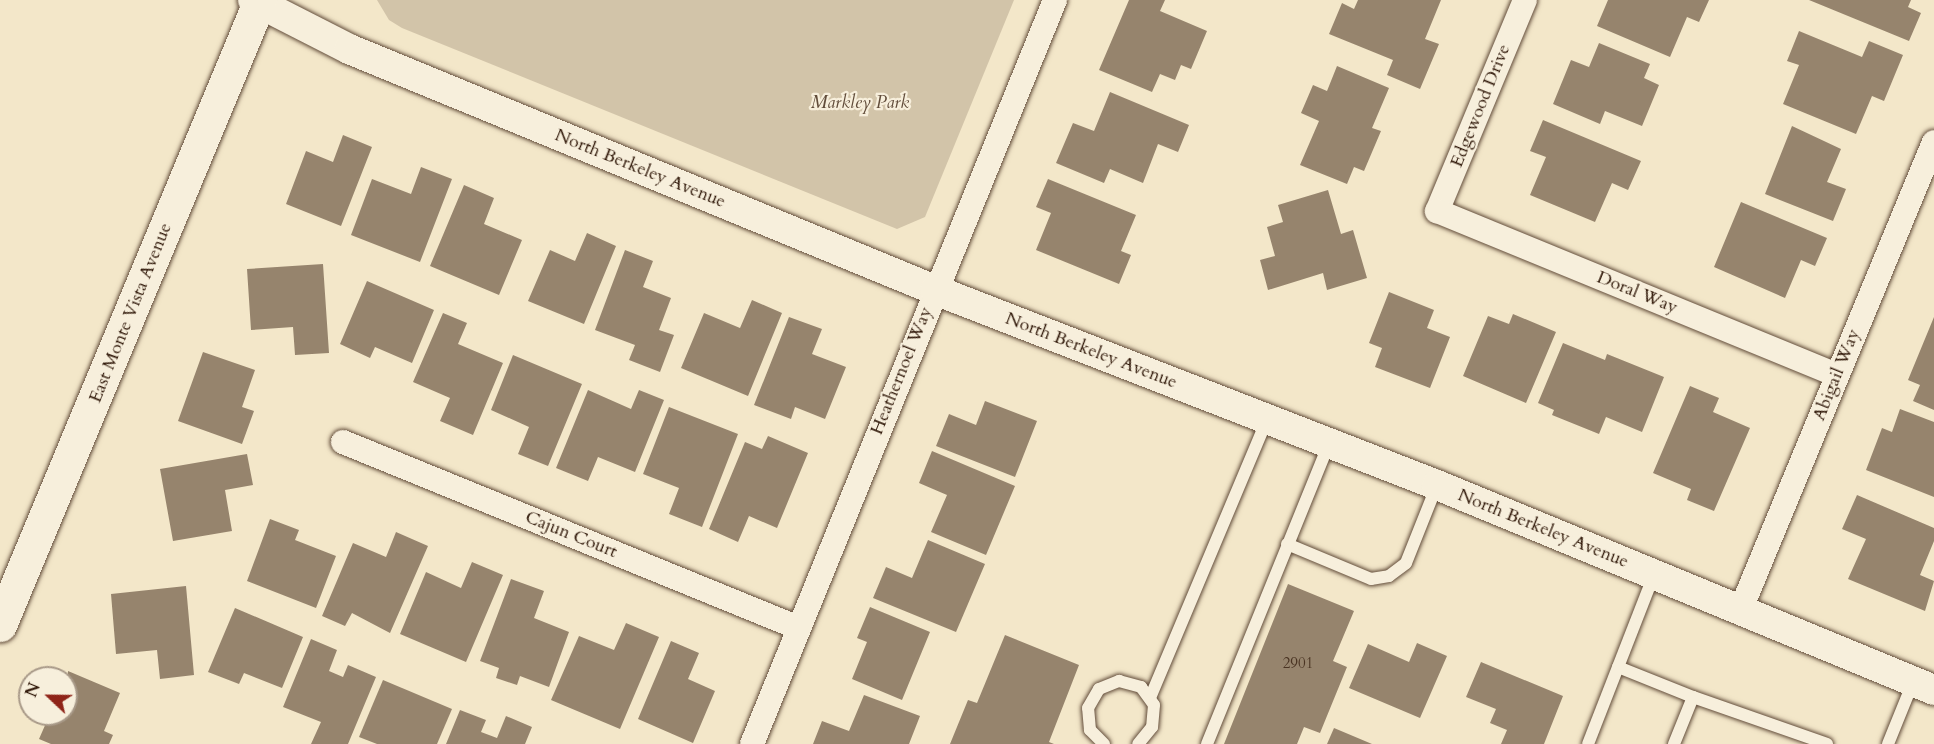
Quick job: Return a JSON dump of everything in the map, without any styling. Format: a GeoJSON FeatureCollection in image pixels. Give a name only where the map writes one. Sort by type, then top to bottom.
{"type":"FeatureCollection","features":[{"type":"Feature","properties":{"kind":"main road","name":"East Monte Vista Avenue"},"geometry":{"type":"LineString","coordinates":[[0,625],[257,1]]}},
{"type":"Feature","properties":{"kind":"street","name":"Heathernoel Way"},"geometry":{"type":"LineString","coordinates":[[752,744],[934,290],[1055,0]]}},
{"type":"Feature","properties":{"kind":"street","name":"Edgewood Drive"},"geometry":{"type":"LineString","coordinates":[[1437,211],[1525,0]]}},
{"type":"Feature","properties":{"kind":"street","name":"North Berkeley Avenue"},"geometry":{"type":"LineString","coordinates":[[257,1],[350,49],[934,290],[1437,485],[1923,686]]}},
{"type":"Feature","properties":{"kind":"street","name":"Abigail Way"},"geometry":{"type":"LineString","coordinates":[[1741,609],[1934,142]]}},
{"type":"Feature","properties":{"kind":"street","name":"Doral Way"},"geometry":{"type":"LineString","coordinates":[[1437,211],[1837,375]]}},
{"type":"Feature","properties":{"kind":"street","name":"Cajun Court"},"geometry":{"type":"LineString","coordinates":[[343,442],[799,628]]}},
{"type":"Feature","properties":{"kind":"lane"},"geometry":{"type":"LineString","coordinates":[[1150,698],[1267,420]]}},
{"type":"Feature","properties":{"kind":"lane"},"geometry":{"type":"LineString","coordinates":[[1207,744],[1329,443]]}},
{"type":"Feature","properties":{"kind":"lane"},"geometry":{"type":"LineString","coordinates":[[1287,544],[1371,579],[1389,576],[1406,563],[1437,485]]}},
{"type":"Feature","properties":{"kind":"lane"},"geometry":{"type":"LineString","coordinates":[[1588,744],[1654,575]]}},
{"type":"Feature","properties":{"kind":"lane"},"geometry":{"type":"LineString","coordinates":[[1618,667],[1693,697],[1827,744]]}},
{"type":"Feature","properties":{"kind":"lane"},"geometry":{"type":"LineString","coordinates":[[1104,744],[1090,730],[1087,719],[1088,708],[1099,689],[1119,681],[1131,682],[1150,698],[1155,717],[1152,727],[1138,744]]}},
{"type":"Feature","properties":{"kind":"lane"},"geometry":{"type":"LineString","coordinates":[[1888,744],[1923,686]]}},
{"type":"Feature","properties":{"kind":"lane"},"geometry":{"type":"LineString","coordinates":[[1674,744],[1693,697]]}},
{"type":"Feature","properties":{"kind":"green space","name":"Markley Park"},"geometry":{"type":"Polygon","coordinates":[[[377,0],[1014,0],[925,217],[897,229],[402,28],[389,20],[377,0]]]}},
{"type":"Feature","properties":{"kind":"building"},"geometry":{"type":"Polygon","coordinates":[[[1129,0],[1165,0],[1160,11],[1207,31],[1191,69],[1181,65],[1175,80],[1160,74],[1152,92],[1099,70],[1129,0]]]}},
{"type":"Feature","properties":{"kind":"building"},"geometry":{"type":"Polygon","coordinates":[[[1358,0],[1441,0],[1425,39],[1439,44],[1420,89],[1387,75],[1393,60],[1329,34],[1342,3],[1354,9],[1358,0]]]}},
{"type":"Feature","properties":{"kind":"building"},"geometry":{"type":"Polygon","coordinates":[[[1608,0],[1709,0],[1699,22],[1687,17],[1670,57],[1597,26],[1608,0]]]}},
{"type":"Feature","properties":{"kind":"building"},"geometry":{"type":"Polygon","coordinates":[[[1809,0],[1911,0],[1908,7],[1921,13],[1909,41],[1809,0]]]}},
{"type":"Feature","properties":{"kind":"building"},"geometry":{"type":"Polygon","coordinates":[[[1799,31],[1862,57],[1869,41],[1903,55],[1884,101],[1872,96],[1856,134],[1783,104],[1799,65],[1787,61],[1799,31]]]}},
{"type":"Feature","properties":{"kind":"building"},"geometry":{"type":"Polygon","coordinates":[[[1599,43],[1650,64],[1644,78],[1659,85],[1642,126],[1605,111],[1600,124],[1553,104],[1571,60],[1589,67],[1599,43]]]}},
{"type":"Feature","properties":{"kind":"building"},"geometry":{"type":"Polygon","coordinates":[[[1337,66],[1389,88],[1372,128],[1381,131],[1364,171],[1354,167],[1347,184],[1300,165],[1319,121],[1301,113],[1313,85],[1327,91],[1337,66]]]}},
{"type":"Feature","properties":{"kind":"building"},"geometry":{"type":"Polygon","coordinates":[[[1110,92],[1189,125],[1178,152],[1158,144],[1143,183],[1110,169],[1104,183],[1056,163],[1073,123],[1094,131],[1110,92]]]}},
{"type":"Feature","properties":{"kind":"building"},"geometry":{"type":"Polygon","coordinates":[[[1543,120],[1641,161],[1628,190],[1612,183],[1595,222],[1530,195],[1546,157],[1530,151],[1543,120]]]}},
{"type":"Feature","properties":{"kind":"building"},"geometry":{"type":"Polygon","coordinates":[[[1792,126],[1841,149],[1827,182],[1846,189],[1833,221],[1765,194],[1792,126]]]}},
{"type":"Feature","properties":{"kind":"building"},"geometry":{"type":"Polygon","coordinates":[[[343,135],[372,147],[341,226],[286,204],[306,151],[333,162],[343,135]]]}},
{"type":"Feature","properties":{"kind":"building"},"geometry":{"type":"Polygon","coordinates":[[[421,167],[452,179],[420,262],[351,235],[372,179],[411,194],[421,167]]]}},
{"type":"Feature","properties":{"kind":"building"},"geometry":{"type":"Polygon","coordinates":[[[1048,179],[1136,215],[1121,251],[1131,255],[1119,284],[1036,250],[1051,213],[1036,207],[1048,179]]]}},
{"type":"Feature","properties":{"kind":"building"},"geometry":{"type":"Polygon","coordinates":[[[464,185],[494,198],[484,224],[522,240],[499,295],[430,266],[464,185]]]}},
{"type":"Feature","properties":{"kind":"building"},"geometry":{"type":"Polygon","coordinates":[[[1328,190],[1341,234],[1353,230],[1367,278],[1327,290],[1323,273],[1268,290],[1260,260],[1275,256],[1267,227],[1283,222],[1278,205],[1328,190]]]}},
{"type":"Feature","properties":{"kind":"building"},"geometry":{"type":"Polygon","coordinates":[[[1741,202],[1827,238],[1815,266],[1801,260],[1785,298],[1714,267],[1741,202]]]}},
{"type":"Feature","properties":{"kind":"building"},"geometry":{"type":"Polygon","coordinates":[[[587,233],[616,246],[584,324],[528,301],[550,250],[575,261],[587,233]]]}},
{"type":"Feature","properties":{"kind":"building"},"geometry":{"type":"Polygon","coordinates":[[[625,250],[653,261],[643,287],[671,298],[659,330],[674,335],[660,372],[629,360],[635,345],[595,330],[625,250]]]}},
{"type":"Feature","properties":{"kind":"building"},"geometry":{"type":"Polygon","coordinates":[[[323,264],[329,353],[295,355],[293,327],[251,330],[247,269],[323,264]]]}},
{"type":"Feature","properties":{"kind":"building"},"geometry":{"type":"Polygon","coordinates":[[[367,281],[434,310],[412,363],[375,347],[370,358],[340,344],[367,281]]]}},
{"type":"Feature","properties":{"kind":"building"},"geometry":{"type":"Polygon","coordinates":[[[1389,292],[1434,310],[1427,328],[1450,337],[1430,388],[1375,367],[1382,348],[1369,343],[1389,292]]]}},
{"type":"Feature","properties":{"kind":"building"},"geometry":{"type":"Polygon","coordinates":[[[752,300],[782,313],[748,396],[681,368],[704,313],[740,328],[752,300]]]}},
{"type":"Feature","properties":{"kind":"building"},"geometry":{"type":"Polygon","coordinates":[[[443,313],[467,323],[458,344],[503,363],[473,435],[440,421],[450,398],[413,382],[443,313]]]}},
{"type":"Feature","properties":{"kind":"building"},"geometry":{"type":"Polygon","coordinates":[[[1513,314],[1556,332],[1526,403],[1463,376],[1488,316],[1509,324],[1513,314]]]}},
{"type":"Feature","properties":{"kind":"building"},"geometry":{"type":"Polygon","coordinates":[[[789,317],[822,329],[812,354],[846,367],[825,419],[795,407],[791,419],[754,405],[789,317]]]}},
{"type":"Feature","properties":{"kind":"building"},"geometry":{"type":"Polygon","coordinates":[[[1934,317],[1934,410],[1913,401],[1920,385],[1908,380],[1934,317]]]}},
{"type":"Feature","properties":{"kind":"building"},"geometry":{"type":"Polygon","coordinates":[[[1563,343],[1605,360],[1607,354],[1664,377],[1642,432],[1606,417],[1599,434],[1552,415],[1554,410],[1538,403],[1563,343]]]}},
{"type":"Feature","properties":{"kind":"building"},"geometry":{"type":"Polygon","coordinates":[[[203,352],[255,370],[242,407],[254,411],[242,444],[178,421],[203,352]]]}},
{"type":"Feature","properties":{"kind":"building"},"geometry":{"type":"Polygon","coordinates":[[[513,355],[582,384],[548,466],[518,454],[529,427],[491,410],[513,355]]]}},
{"type":"Feature","properties":{"kind":"building"},"geometry":{"type":"Polygon","coordinates":[[[1690,386],[1719,398],[1713,412],[1750,428],[1714,511],[1687,500],[1691,489],[1653,473],[1690,386]]]}},
{"type":"Feature","properties":{"kind":"building"},"geometry":{"type":"Polygon","coordinates":[[[588,390],[631,409],[639,390],[664,400],[635,472],[598,457],[588,481],[556,468],[588,390]]]}},
{"type":"Feature","properties":{"kind":"building"},"geometry":{"type":"Polygon","coordinates":[[[985,401],[1037,421],[1015,477],[936,446],[949,414],[976,425],[985,401]]]}},
{"type":"Feature","properties":{"kind":"building"},"geometry":{"type":"Polygon","coordinates":[[[669,407],[738,434],[702,527],[669,514],[679,488],[643,474],[669,407]]]}},
{"type":"Feature","properties":{"kind":"building"},"geometry":{"type":"Polygon","coordinates":[[[1900,409],[1934,422],[1934,497],[1866,470],[1882,428],[1892,432],[1900,409]]]}},
{"type":"Feature","properties":{"kind":"building"},"geometry":{"type":"Polygon","coordinates":[[[768,436],[808,453],[777,528],[749,516],[738,542],[709,529],[745,442],[762,449],[768,436]]]}},
{"type":"Feature","properties":{"kind":"building"},"geometry":{"type":"Polygon","coordinates":[[[932,451],[1015,486],[986,555],[931,532],[947,495],[919,483],[932,451]]]}},
{"type":"Feature","properties":{"kind":"building"},"geometry":{"type":"Polygon","coordinates":[[[247,454],[253,485],[225,490],[232,531],[173,541],[160,469],[247,454]]]}},
{"type":"Feature","properties":{"kind":"building"},"geometry":{"type":"Polygon","coordinates":[[[1857,495],[1934,528],[1934,541],[1920,575],[1934,581],[1925,611],[1848,579],[1866,539],[1842,529],[1857,495]]]}},
{"type":"Feature","properties":{"kind":"building"},"geometry":{"type":"Polygon","coordinates":[[[270,519],[299,530],[295,540],[336,556],[316,608],[247,581],[270,519]]]}},
{"type":"Feature","properties":{"kind":"building"},"geometry":{"type":"Polygon","coordinates":[[[396,532],[428,546],[390,633],[352,613],[345,626],[322,616],[353,543],[386,557],[396,532]]]}},
{"type":"Feature","properties":{"kind":"building"},"geometry":{"type":"Polygon","coordinates":[[[928,540],[985,564],[956,632],[873,598],[886,567],[912,578],[928,540]]]}},
{"type":"Feature","properties":{"kind":"building"},"geometry":{"type":"Polygon","coordinates":[[[472,562],[503,575],[466,662],[400,634],[426,572],[461,588],[472,562]]]}},
{"type":"Feature","properties":{"kind":"building"},"geometry":{"type":"Polygon","coordinates":[[[511,579],[544,591],[534,618],[569,632],[549,687],[520,676],[517,685],[496,678],[499,668],[480,661],[511,579]]]}},
{"type":"Feature","properties":{"kind":"building"},"geometry":{"type":"Polygon","coordinates":[[[1288,584],[1354,611],[1333,661],[1347,667],[1320,733],[1304,727],[1297,744],[1224,744],[1288,584]]]}},
{"type":"Feature","properties":{"kind":"building"},"geometry":{"type":"Polygon","coordinates":[[[186,586],[194,675],[160,679],[157,650],[116,654],[111,594],[186,586]]]}},
{"type":"Feature","properties":{"kind":"building"},"geometry":{"type":"Polygon","coordinates":[[[870,607],[930,632],[902,700],[852,679],[867,642],[857,638],[870,607]]]}},
{"type":"Feature","properties":{"kind":"building"},"geometry":{"type":"Polygon","coordinates":[[[235,608],[303,637],[282,688],[244,673],[239,684],[208,672],[235,608]]]}},
{"type":"Feature","properties":{"kind":"building"},"geometry":{"type":"Polygon","coordinates":[[[626,623],[659,637],[620,729],[551,700],[579,636],[614,650],[626,623]]]}},
{"type":"Feature","properties":{"kind":"building"},"geometry":{"type":"Polygon","coordinates":[[[1005,635],[1079,665],[1049,742],[1054,744],[950,744],[968,700],[977,703],[1005,635]]]}},
{"type":"Feature","properties":{"kind":"building"},"geometry":{"type":"Polygon","coordinates":[[[311,639],[337,650],[329,671],[343,677],[348,665],[376,677],[348,744],[311,744],[321,722],[283,707],[311,639]]]}},
{"type":"Feature","properties":{"kind":"building"},"geometry":{"type":"Polygon","coordinates":[[[671,641],[699,653],[688,679],[715,691],[693,743],[638,719],[671,641]]]}},
{"type":"Feature","properties":{"kind":"building"},"geometry":{"type":"Polygon","coordinates":[[[1417,643],[1447,656],[1420,718],[1349,688],[1368,644],[1409,662],[1417,643]]]}},
{"type":"Feature","properties":{"kind":"building"},"geometry":{"type":"Polygon","coordinates":[[[1481,662],[1563,696],[1544,744],[1501,744],[1507,730],[1490,723],[1496,709],[1466,697],[1481,662]]]}},
{"type":"Feature","properties":{"kind":"building"},"geometry":{"type":"Polygon","coordinates":[[[78,675],[120,693],[104,731],[113,735],[109,744],[51,744],[39,739],[45,726],[78,726],[78,675]]]}},
{"type":"Feature","properties":{"kind":"building"},"geometry":{"type":"Polygon","coordinates":[[[383,680],[452,709],[437,744],[377,744],[359,737],[383,680]]]}},
{"type":"Feature","properties":{"kind":"building"},"geometry":{"type":"Polygon","coordinates":[[[864,695],[920,716],[909,744],[813,744],[822,721],[849,731],[864,695]]]}},
{"type":"Feature","properties":{"kind":"building"},"geometry":{"type":"Polygon","coordinates":[[[460,710],[486,720],[481,732],[497,738],[506,716],[532,727],[525,744],[446,744],[460,710]]]}},
{"type":"Feature","properties":{"kind":"building"},"geometry":{"type":"Polygon","coordinates":[[[1334,728],[1372,744],[1327,744],[1334,728]]]}}]}
